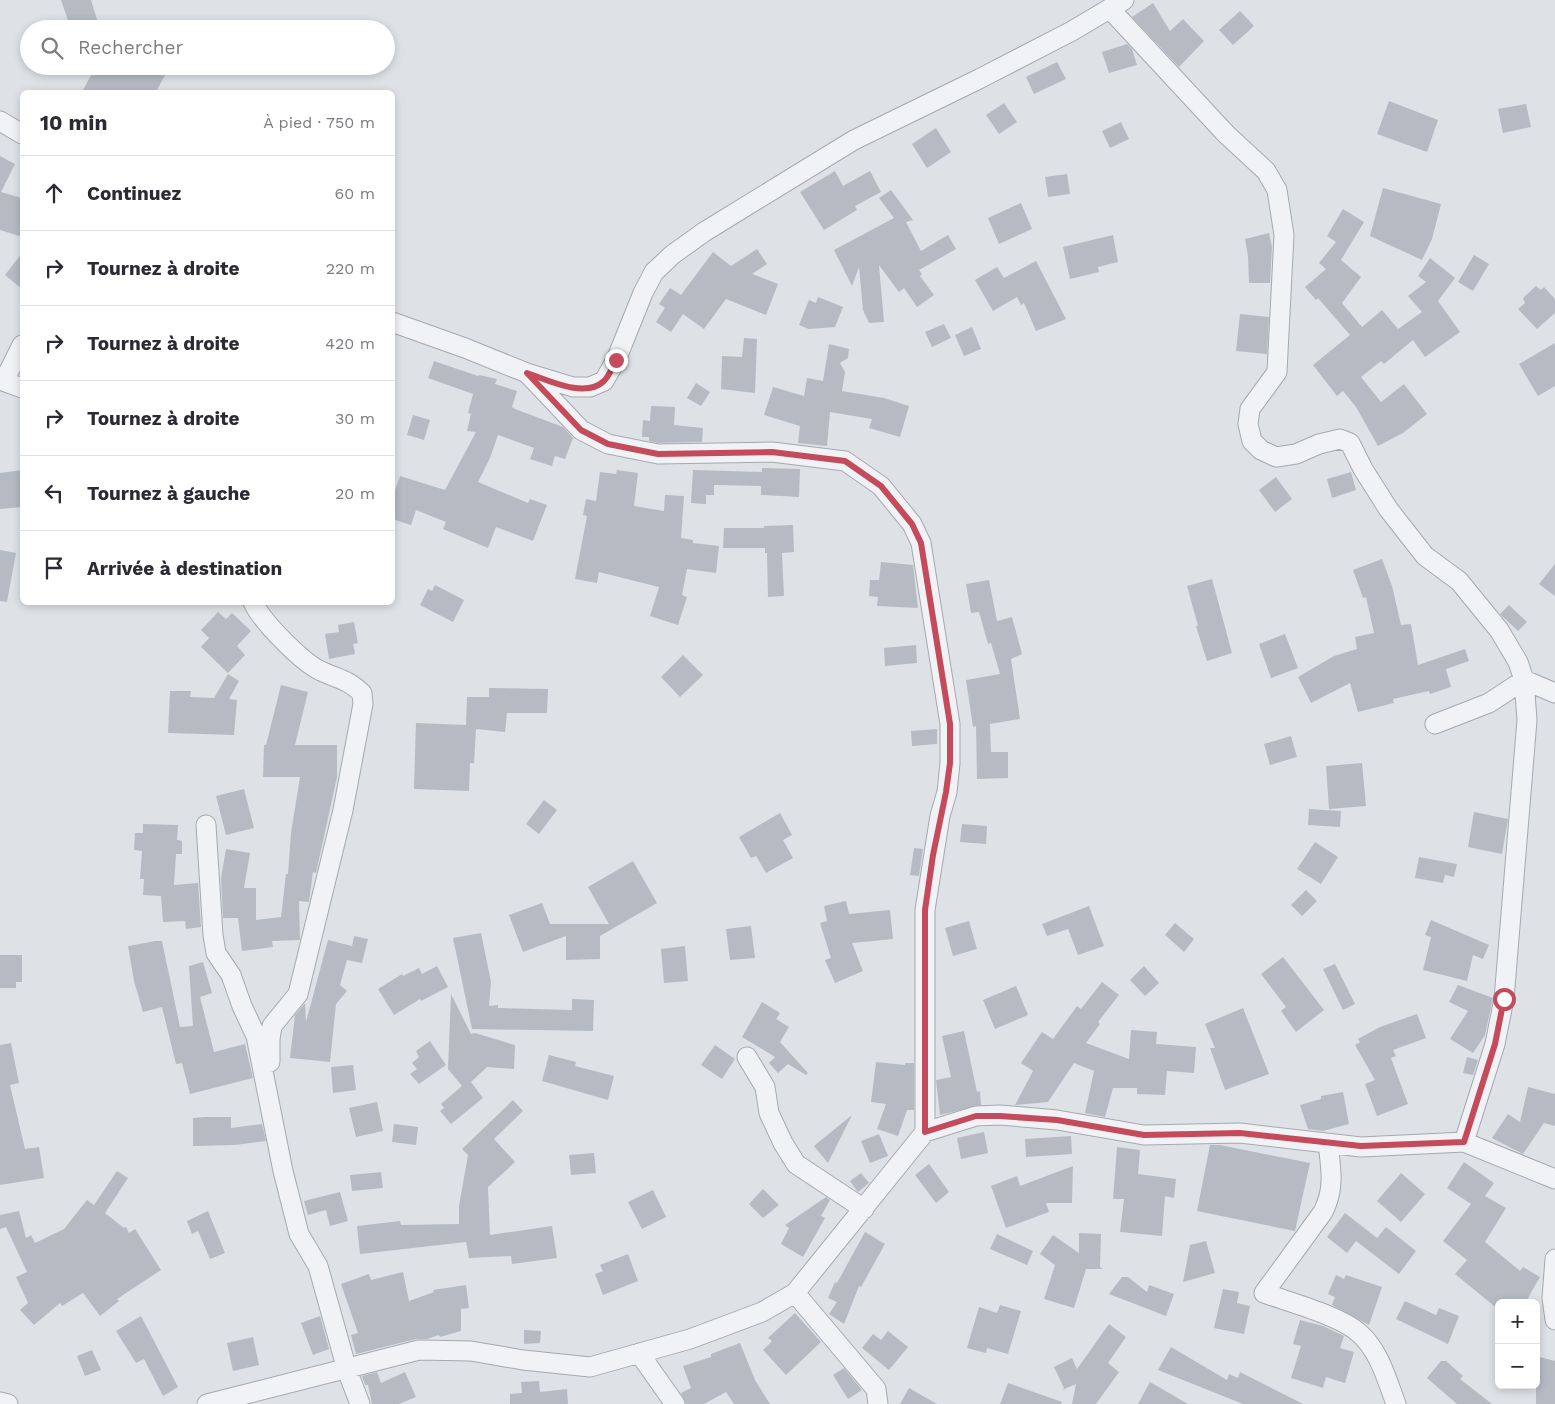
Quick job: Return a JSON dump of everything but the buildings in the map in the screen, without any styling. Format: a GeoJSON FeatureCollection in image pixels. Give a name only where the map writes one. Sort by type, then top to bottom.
{"type":"FeatureCollection","features":[{"type":"Feature","properties":{"kind":"street"},"geometry":{"type":"LineString","coordinates":[[395,323],[527,373],[573,387],[590,387],[604,381],[616,360],[643,292],[654,272],[672,255],[704,232],[854,140],[979,79],[1117,5],[1226,134],[1266,171],[1277,190],[1284,235],[1277,372],[1250,409],[1248,424],[1252,441],[1261,450],[1276,457],[1296,454],[1319,444],[1340,439],[1350,443],[1363,469],[1389,510],[1425,556],[1459,581],[1499,630],[1518,662],[1524,680],[1527,720],[1504,999],[1495,1044],[1464,1142]]}},
{"type":"Feature","properties":{"kind":"street"},"geometry":{"type":"LineString","coordinates":[[0,121],[20,133]]}},
{"type":"Feature","properties":{"kind":"street"},"geometry":{"type":"LineString","coordinates":[[20,349],[2,381],[20,387]]}},
{"type":"Feature","properties":{"kind":"street"},"geometry":{"type":"LineString","coordinates":[[527,373],[581,430],[608,444],[658,454],[772,452],[845,461],[881,486],[912,524],[921,543],[950,724],[950,763],[925,910],[925,1132]]}},
{"type":"Feature","properties":{"kind":"street"},"geometry":{"type":"LineString","coordinates":[[255,605],[257,613],[289,646],[320,671],[348,680],[362,693],[363,704],[342,810],[298,994],[272,1026],[271,1110]]}},
{"type":"Feature","properties":{"kind":"street"},"geometry":{"type":"LineString","coordinates":[[1524,680],[1555,693]]}},
{"type":"Feature","properties":{"kind":"street"},"geometry":{"type":"LineString","coordinates":[[1435,724],[1489,703],[1524,680]]}},
{"type":"Feature","properties":{"kind":"street"},"geometry":{"type":"LineString","coordinates":[[206,825],[213,935],[216,953],[231,975],[242,1006],[256,1036],[299,1234],[318,1266],[347,1370],[360,1404]]}},
{"type":"Feature","properties":{"kind":"street"},"geometry":{"type":"LineString","coordinates":[[747,1058],[765,1087],[769,1113],[783,1143],[796,1164],[864,1209]]}},
{"type":"Feature","properties":{"kind":"street"},"geometry":{"type":"LineString","coordinates":[[207,1404],[280,1384],[347,1370],[419,1350],[470,1350],[524,1360],[590,1366],[690,1339],[762,1312],[795,1293],[925,1132],[976,1116],[1057,1120],[1144,1135],[1240,1133],[1328,1144],[1361,1146],[1464,1142],[1555,1179]]}},
{"type":"Feature","properties":{"kind":"street"},"geometry":{"type":"LineString","coordinates":[[1328,1144],[1332,1180],[1330,1199],[1324,1212],[1264,1292],[1344,1322],[1360,1333],[1378,1358],[1396,1404]]}},
{"type":"Feature","properties":{"kind":"street"},"geometry":{"type":"LineString","coordinates":[[1555,1258],[1552,1298],[1555,1320]]}},
{"type":"Feature","properties":{"kind":"street"},"geometry":{"type":"LineString","coordinates":[[795,1293],[876,1389],[878,1404]]}},
{"type":"Feature","properties":{"kind":"street"},"geometry":{"type":"LineString","coordinates":[[639,1353],[675,1404]]}},
{"type":"Feature","properties":{"kind":"street"},"geometry":{"type":"LineString","coordinates":[[0,1402],[8,1404]]}},
{"type":"Feature","properties":{"kind":"route"},"geometry":{"type":"LineString","coordinates":[[616,360],[604,381],[590,387],[573,387],[527,373],[581,430],[608,444],[630,450],[658,454],[772,452],[845,461],[881,486],[912,524],[921,543],[950,724],[950,763],[925,910],[925,1132],[976,1116],[1000,1116],[1057,1120],[1144,1135],[1240,1133],[1328,1144],[1361,1146],[1464,1142],[1495,1044],[1504,999]]}}]}
